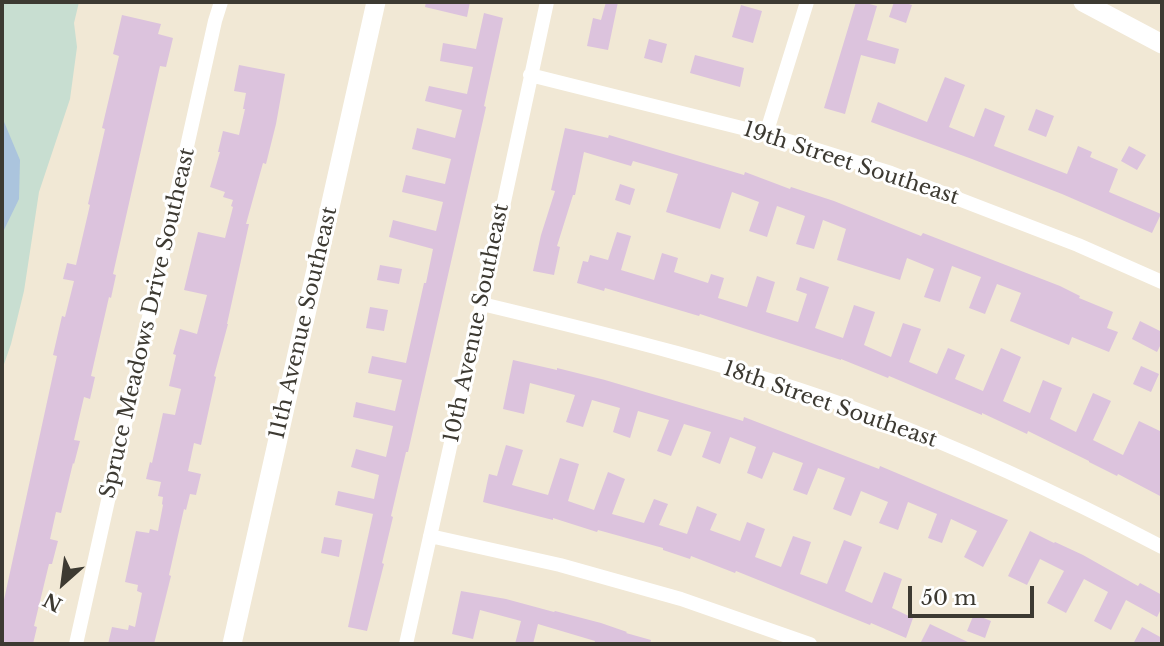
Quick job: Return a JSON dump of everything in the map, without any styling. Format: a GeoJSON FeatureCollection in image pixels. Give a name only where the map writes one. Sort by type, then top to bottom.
{"type":"FeatureCollection","features":[{"type":"Feature","properties":{"kind":"main road","name":"11th Avenue Southeast"},"geometry":{"type":"LineString","coordinates":[[232,644],[376,2]]}},
{"type":"Feature","properties":{"kind":"main road"},"geometry":{"type":"LineString","coordinates":[[1083,2],[1162,44]]}},
{"type":"Feature","properties":{"kind":"street","name":"Spruce Meadows Drive Southeast"},"geometry":{"type":"LineString","coordinates":[[76,644],[221,2]]}},
{"type":"Feature","properties":{"kind":"street","name":"10th Avenue Southeast"},"geometry":{"type":"LineString","coordinates":[[406,644],[547,2]]}},
{"type":"Feature","properties":{"kind":"street"},"geometry":{"type":"LineString","coordinates":[[766,134],[807,2]]}},
{"type":"Feature","properties":{"kind":"street","name":"19th Street Southeast"},"geometry":{"type":"LineString","coordinates":[[530,75],[766,134],[891,173],[1078,245],[1162,282]]}},
{"type":"Feature","properties":{"kind":"street","name":"18th Street Southeast"},"geometry":{"type":"LineString","coordinates":[[482,304],[653,346],[865,413],[975,457],[1079,504],[1162,547]]}},
{"type":"Feature","properties":{"kind":"street"},"geometry":{"type":"LineString","coordinates":[[430,536],[560,565],[668,595],[810,644]]}},
{"type":"Feature","properties":{"kind":"green space"},"geometry":{"type":"Polygon","coordinates":[[[2,2],[79,2],[74,23],[77,47],[70,99],[39,192],[24,291],[2,370],[2,2]]]}},
{"type":"Feature","properties":{"kind":"water"},"geometry":{"type":"Polygon","coordinates":[[[2,117],[20,160],[19,199],[2,234],[2,117]]]}},
{"type":"Feature","properties":{"kind":"building"},"geometry":{"type":"Polygon","coordinates":[[[426,2],[470,2],[467,17],[425,7],[426,2]]]}},
{"type":"Feature","properties":{"kind":"building"},"geometry":{"type":"Polygon","coordinates":[[[606,2],[618,2],[608,50],[587,46],[593,18],[601,20],[606,2]]]}},
{"type":"Feature","properties":{"kind":"building"},"geometry":{"type":"Polygon","coordinates":[[[856,2],[877,6],[867,40],[899,49],[895,64],[861,55],[845,114],[824,108],[856,2]]]}},
{"type":"Feature","properties":{"kind":"building"},"geometry":{"type":"Polygon","coordinates":[[[894,2],[912,5],[906,23],[889,17],[894,2]]]}},
{"type":"Feature","properties":{"kind":"building"},"geometry":{"type":"Polygon","coordinates":[[[741,5],[762,11],[753,43],[732,37],[741,5]]]}},
{"type":"Feature","properties":{"kind":"building"},"geometry":{"type":"Polygon","coordinates":[[[484,13],[503,18],[484,106],[486,107],[367,631],[348,627],[373,514],[335,505],[338,491],[374,499],[379,475],[351,467],[356,449],[386,457],[393,426],[353,417],[356,402],[395,411],[402,380],[368,373],[372,356],[406,363],[433,249],[389,237],[393,220],[436,231],[443,202],[402,192],[406,175],[445,184],[451,159],[412,149],[417,128],[455,138],[462,110],[425,101],[429,86],[467,94],[473,67],[440,61],[443,43],[476,49],[484,13]]]}},
{"type":"Feature","properties":{"kind":"building"},"geometry":{"type":"Polygon","coordinates":[[[122,15],[161,24],[158,34],[173,38],[166,67],[160,66],[113,274],[116,275],[111,298],[109,297],[91,376],[95,377],[90,399],[84,397],[74,440],[80,441],[61,513],[56,512],[50,539],[58,541],[52,564],[49,564],[34,626],[37,627],[33,644],[2,644],[2,609],[57,356],[53,355],[74,281],[63,279],[67,263],[76,265],[90,205],[88,204],[105,129],[102,128],[119,56],[113,54],[122,15]]]}},
{"type":"Feature","properties":{"kind":"building"},"geometry":{"type":"Polygon","coordinates":[[[649,39],[667,44],[662,63],[644,58],[649,39]]]}},
{"type":"Feature","properties":{"kind":"building"},"geometry":{"type":"Polygon","coordinates":[[[695,55],[744,68],[740,87],[690,73],[695,55]]]}},
{"type":"Feature","properties":{"kind":"building"},"geometry":{"type":"Polygon","coordinates":[[[239,65],[285,74],[266,164],[263,163],[246,224],[249,224],[201,445],[194,443],[188,471],[201,474],[196,495],[190,494],[186,510],[184,509],[154,644],[108,644],[112,627],[128,630],[129,625],[135,627],[142,593],[137,591],[138,585],[125,582],[136,531],[158,531],[163,505],[163,497],[158,496],[161,482],[146,479],[163,413],[175,415],[181,389],[169,386],[176,355],[173,354],[180,329],[197,334],[207,295],[184,290],[198,232],[225,238],[233,207],[233,200],[223,197],[225,192],[210,187],[223,131],[239,135],[246,93],[234,91],[239,65]]]}},
{"type":"Feature","properties":{"kind":"building"},"geometry":{"type":"Polygon","coordinates":[[[945,77],[965,85],[949,127],[974,137],[985,108],[1005,116],[994,146],[1067,174],[1078,146],[1092,152],[1090,157],[1118,169],[1109,192],[1161,214],[1152,233],[1062,194],[871,122],[878,102],[927,122],[945,77]]]}},
{"type":"Feature","properties":{"kind":"building"},"geometry":{"type":"Polygon","coordinates":[[[1036,109],[1054,116],[1046,137],[1028,130],[1036,109]]]}},
{"type":"Feature","properties":{"kind":"building"},"geometry":{"type":"Polygon","coordinates":[[[565,128],[608,138],[609,135],[744,175],[745,172],[790,189],[791,187],[834,201],[921,236],[923,233],[1060,286],[1080,296],[1079,298],[1113,312],[1107,328],[1118,332],[1109,352],[1072,337],[1069,345],[1010,321],[1021,293],[997,284],[985,314],[969,308],[981,277],[952,266],[940,302],[924,297],[934,269],[907,258],[900,280],[837,260],[846,229],[823,220],[814,249],[796,244],[805,216],[777,206],[767,237],[749,231],[759,202],[732,192],[720,229],[666,212],[678,174],[633,161],[631,166],[584,152],[575,195],[557,246],[560,247],[554,275],[533,271],[555,191],[551,190],[565,128]]]}},
{"type":"Feature","properties":{"kind":"building"},"geometry":{"type":"Polygon","coordinates":[[[1129,146],[1146,155],[1137,170],[1121,161],[1129,146]]]}},
{"type":"Feature","properties":{"kind":"building"},"geometry":{"type":"Polygon","coordinates":[[[620,184],[635,189],[630,205],[615,200],[620,184]]]}},
{"type":"Feature","properties":{"kind":"building"},"geometry":{"type":"Polygon","coordinates":[[[617,232],[631,236],[621,270],[654,280],[662,253],[678,258],[674,272],[708,283],[711,274],[724,278],[718,298],[747,307],[757,276],[775,282],[766,312],[798,322],[807,294],[796,290],[800,277],[829,287],[815,328],[843,338],[854,305],[875,312],[864,345],[891,357],[903,323],[921,329],[909,362],[937,374],[948,348],[965,355],[955,379],[983,391],[1001,348],[1021,357],[1003,401],[1030,413],[1043,380],[1062,388],[1050,419],[1076,432],[1093,393],[1111,401],[1093,440],[1123,455],[1139,421],[1162,432],[1162,497],[1028,431],[1027,434],[889,376],[888,378],[841,359],[700,314],[699,316],[605,288],[604,291],[577,283],[583,261],[588,262],[590,255],[608,260],[617,232]]]}},
{"type":"Feature","properties":{"kind":"building"},"geometry":{"type":"Polygon","coordinates":[[[380,265],[402,269],[399,284],[377,280],[380,265]]]}},
{"type":"Feature","properties":{"kind":"building"},"geometry":{"type":"Polygon","coordinates":[[[370,307],[388,310],[384,331],[366,328],[370,307]]]}},
{"type":"Feature","properties":{"kind":"building"},"geometry":{"type":"Polygon","coordinates":[[[1140,321],[1162,332],[1162,342],[1157,352],[1132,339],[1140,321]]]}},
{"type":"Feature","properties":{"kind":"building"},"geometry":{"type":"Polygon","coordinates":[[[513,360],[605,380],[743,421],[744,417],[879,469],[880,466],[1008,520],[983,567],[964,557],[977,531],[951,519],[942,543],[928,538],[937,514],[908,502],[898,530],[879,523],[888,502],[861,491],[851,516],[833,509],[845,478],[818,468],[807,495],[793,490],[803,463],[773,452],[762,479],[747,473],[756,447],[730,437],[720,464],[702,457],[711,432],[684,424],[671,456],[657,451],[669,420],[638,411],[630,438],[613,432],[620,408],[592,400],[583,427],[566,422],[575,395],[530,383],[524,414],[503,409],[513,360]]]}},
{"type":"Feature","properties":{"kind":"building"},"geometry":{"type":"Polygon","coordinates":[[[1141,366],[1159,374],[1151,392],[1133,384],[1141,366]]]}},
{"type":"Feature","properties":{"kind":"building"},"geometry":{"type":"Polygon","coordinates":[[[506,445],[523,450],[512,485],[548,495],[560,458],[579,464],[568,501],[594,510],[608,472],[625,479],[612,514],[644,523],[654,499],[668,504],[659,525],[687,534],[697,506],[717,514],[710,530],[740,541],[747,522],[765,529],[755,557],[781,567],[793,536],[811,542],[800,574],[827,584],[844,540],[862,547],[845,591],[872,603],[884,572],[902,579],[892,608],[913,618],[906,638],[691,556],[690,559],[663,548],[598,530],[597,532],[553,518],[483,502],[489,474],[497,476],[506,445]]]}},
{"type":"Feature","properties":{"kind":"building"},"geometry":{"type":"Polygon","coordinates":[[[1030,531],[1083,555],[1138,586],[1140,583],[1162,595],[1162,607],[1157,617],[1126,600],[1111,630],[1094,621],[1108,592],[1084,579],[1066,613],[1047,603],[1064,571],[1040,559],[1027,585],[1008,576],[1030,531]]]}},
{"type":"Feature","properties":{"kind":"building"},"geometry":{"type":"Polygon","coordinates":[[[324,537],[342,540],[339,557],[321,553],[324,537]]]}},
{"type":"Feature","properties":{"kind":"building"},"geometry":{"type":"Polygon","coordinates":[[[461,591],[506,599],[601,623],[651,640],[650,644],[594,644],[595,641],[538,624],[533,644],[515,644],[521,621],[480,610],[473,639],[452,634],[461,591]]]}},
{"type":"Feature","properties":{"kind":"building"},"geometry":{"type":"Polygon","coordinates":[[[974,614],[991,621],[985,638],[967,631],[974,614]]]}},
{"type":"Feature","properties":{"kind":"building"},"geometry":{"type":"Polygon","coordinates":[[[930,624],[972,644],[920,644],[930,624]]]}},
{"type":"Feature","properties":{"kind":"building"},"geometry":{"type":"Polygon","coordinates":[[[1142,627],[1162,638],[1162,644],[1133,644],[1142,627]]]}}]}
